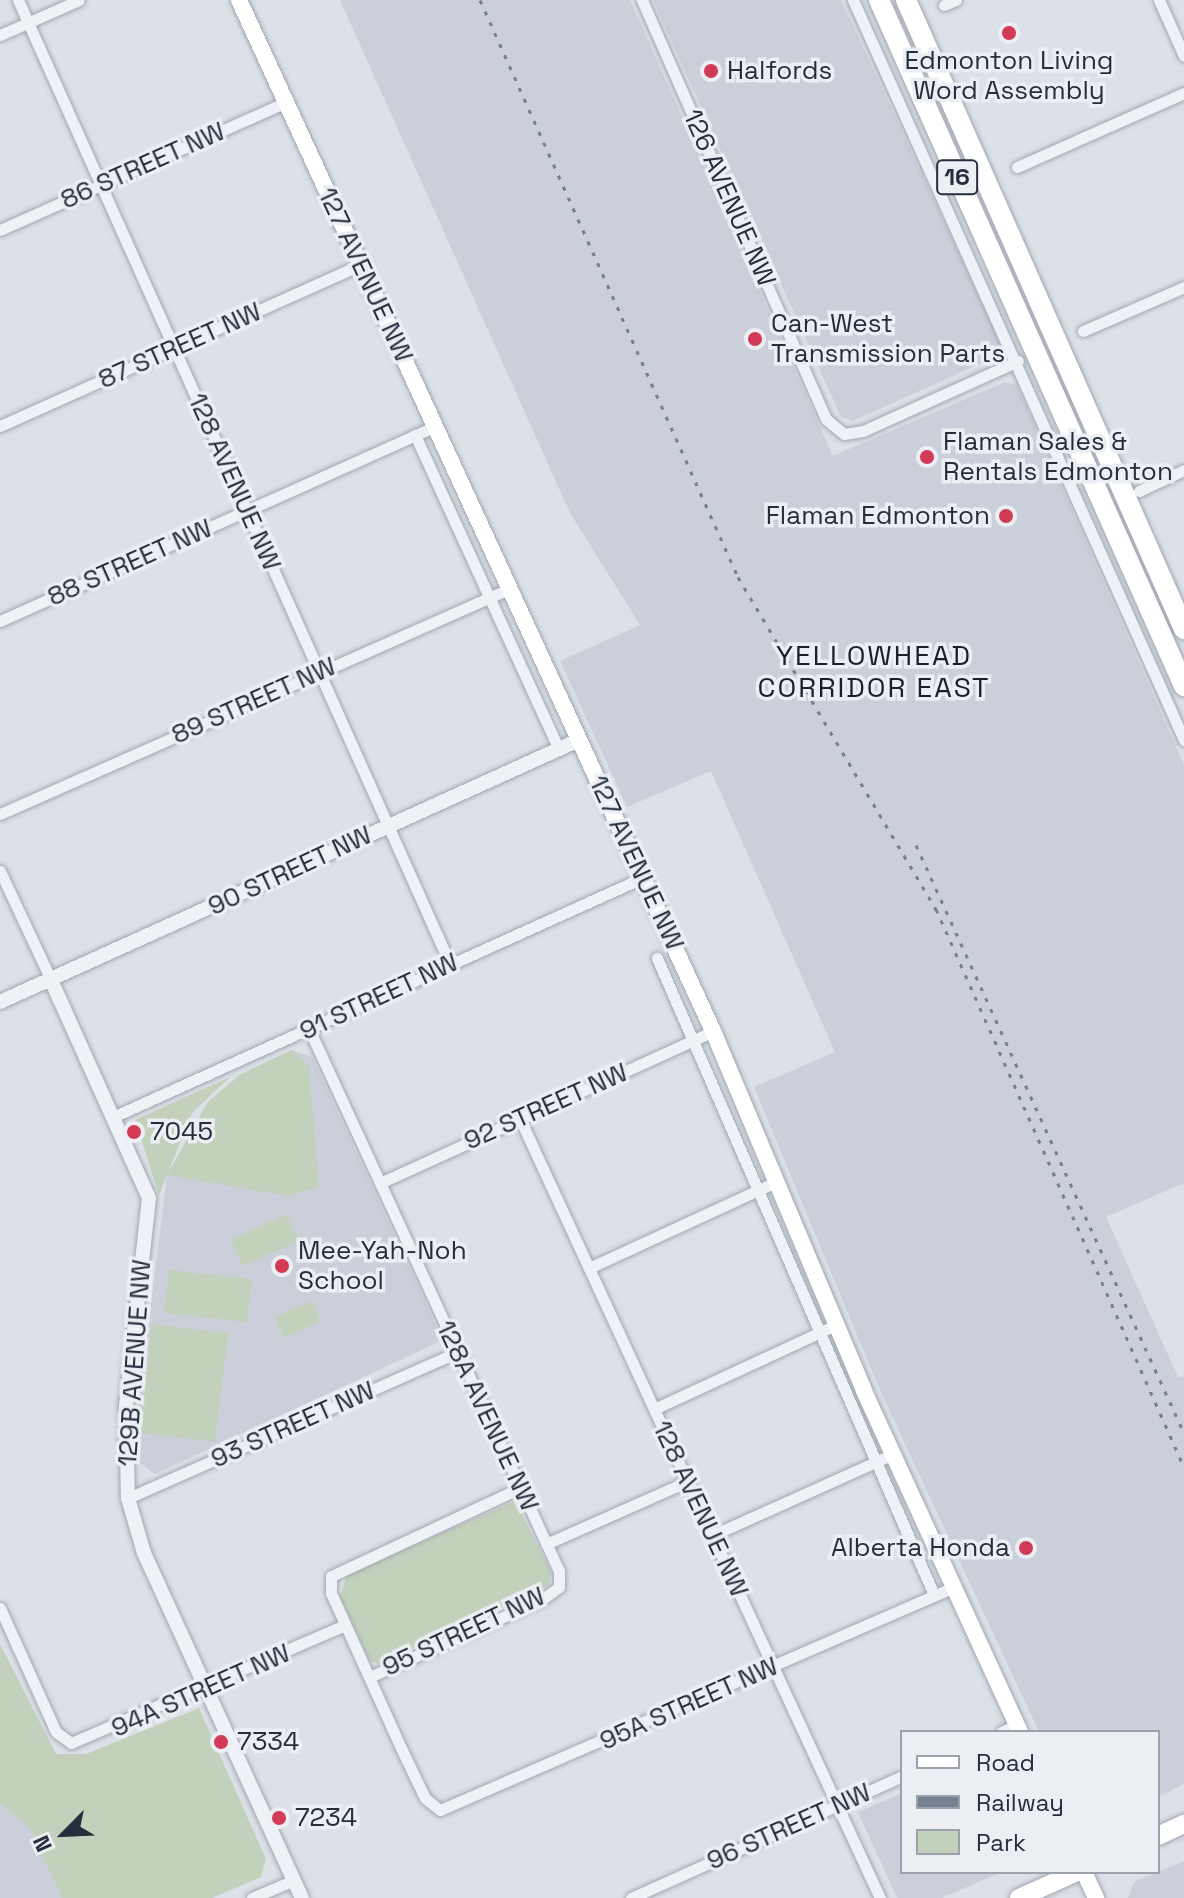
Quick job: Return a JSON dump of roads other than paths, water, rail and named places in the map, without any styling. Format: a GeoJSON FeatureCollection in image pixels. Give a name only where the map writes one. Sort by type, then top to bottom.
{"type":"FeatureCollection","features":[{"type":"Feature","properties":{"kind":"highway","name":"16"},"geometry":{"type":"LineString","coordinates":[[879,0],[1184,686]]}},
{"type":"Feature","properties":{"kind":"highway","name":"16"},"geometry":{"type":"LineString","coordinates":[[906,0],[1184,629]]}},
{"type":"Feature","properties":{"kind":"main road","name":"127 AVENUE NW"},"geometry":{"type":"LineString","coordinates":[[239,0],[713,1031],[836,1325],[1018,1728]]}},
{"type":"Feature","properties":{"kind":"main road"},"geometry":{"type":"LineString","coordinates":[[1160,1835],[1184,1824]]}},
{"type":"Feature","properties":{"kind":"main road"},"geometry":{"type":"LineString","coordinates":[[1019,1898],[1073,1874]]}},
{"type":"Feature","properties":{"kind":"main road"},"geometry":{"type":"LineString","coordinates":[[1085,1874],[1096,1898]]}},
{"type":"Feature","properties":{"kind":"street","name":"128 AVENUE NW"},"geometry":{"type":"LineString","coordinates":[[18,0],[450,964]]}},
{"type":"Feature","properties":{"kind":"street"},"geometry":{"type":"LineString","coordinates":[[0,35],[79,0]]}},
{"type":"Feature","properties":{"kind":"street","name":"126 AVENUE NW"},"geometry":{"type":"LineString","coordinates":[[642,0],[826,419],[844,434],[1018,361]]}},
{"type":"Feature","properties":{"kind":"street"},"geometry":{"type":"LineString","coordinates":[[853,0],[1018,361],[1184,740]]}},
{"type":"Feature","properties":{"kind":"street"},"geometry":{"type":"LineString","coordinates":[[1159,0],[1184,56]]}},
{"type":"Feature","properties":{"kind":"street"},"geometry":{"type":"LineString","coordinates":[[1017,167],[1184,93]]}},
{"type":"Feature","properties":{"kind":"street","name":"86 STREET NW"},"geometry":{"type":"LineString","coordinates":[[0,230],[286,102]]}},
{"type":"Feature","properties":{"kind":"street","name":"87 STREET NW"},"geometry":{"type":"LineString","coordinates":[[0,426],[360,265]]}},
{"type":"Feature","properties":{"kind":"street"},"geometry":{"type":"LineString","coordinates":[[1083,331],[1184,287]]}},
{"type":"Feature","properties":{"kind":"street","name":"88 STREET NW"},"geometry":{"type":"LineString","coordinates":[[0,621],[434,427]]}},
{"type":"Feature","properties":{"kind":"street"},"geometry":{"type":"LineString","coordinates":[[415,435],[559,749]]}},
{"type":"Feature","properties":{"kind":"street"},"geometry":{"type":"LineString","coordinates":[[1139,491],[1184,470]]}},
{"type":"Feature","properties":{"kind":"street","name":"89 STREET NW"},"geometry":{"type":"LineString","coordinates":[[0,814],[509,589]]}},
{"type":"Feature","properties":{"kind":"street","name":"90 STREET NW"},"geometry":{"type":"LineString","coordinates":[[0,1002],[579,740]]}},
{"type":"Feature","properties":{"kind":"street","name":"129B AVENUE NW"},"geometry":{"type":"LineString","coordinates":[[0,871],[115,1116],[149,1198],[126,1406],[128,1498],[144,1553],[302,1898]]}},
{"type":"Feature","properties":{"kind":"street","name":"91 STREET NW"},"geometry":{"type":"LineString","coordinates":[[115,1116],[642,878]]}},
{"type":"Feature","properties":{"kind":"street","name":"127 AVENUE NW"},"geometry":{"type":"LineString","coordinates":[[657,958],[817,1334],[934,1595]]}},
{"type":"Feature","properties":{"kind":"street","name":"128A AVENUE NW"},"geometry":{"type":"LineString","coordinates":[[309,1029],[546,1544],[559,1587]]}},
{"type":"Feature","properties":{"kind":"street","name":"92 STREET NW"},"geometry":{"type":"LineString","coordinates":[[380,1183],[713,1031]]}},
{"type":"Feature","properties":{"kind":"street","name":"128 AVENUE NW"},"geometry":{"type":"LineString","coordinates":[[520,1119],[880,1898]]}},
{"type":"Feature","properties":{"kind":"street"},"geometry":{"type":"LineString","coordinates":[[589,1268],[776,1182]]}},
{"type":"Feature","properties":{"kind":"street"},"geometry":{"type":"LineString","coordinates":[[654,1409],[836,1325]]}},
{"type":"Feature","properties":{"kind":"street","name":"93 STREET NW"},"geometry":{"type":"LineString","coordinates":[[128,1498],[457,1352]]}},
{"type":"Feature","properties":{"kind":"street"},"geometry":{"type":"LineString","coordinates":[[713,1535],[893,1454]]}},
{"type":"Feature","properties":{"kind":"street"},"geometry":{"type":"LineString","coordinates":[[546,1544],[688,1481]]}},
{"type":"Feature","properties":{"kind":"street"},"geometry":{"type":"LineString","coordinates":[[370,1677],[345,1625],[331,1576],[348,1565],[520,1488]]}},
{"type":"Feature","properties":{"kind":"street","name":"95 STREET NW"},"geometry":{"type":"LineString","coordinates":[[370,1677],[559,1587]]}},
{"type":"Feature","properties":{"kind":"street","name":"95A STREET NW"},"geometry":{"type":"LineString","coordinates":[[370,1677],[425,1798],[440,1810],[456,1808],[954,1587]]}},
{"type":"Feature","properties":{"kind":"street","name":"94A STREET NW"},"geometry":{"type":"LineString","coordinates":[[0,1608],[56,1732],[71,1743],[88,1741],[345,1625]]}},
{"type":"Feature","properties":{"kind":"street","name":"96 STREET NW"},"geometry":{"type":"LineString","coordinates":[[631,1898],[900,1777]]}},
{"type":"Feature","properties":{"kind":"street"},"geometry":{"type":"LineString","coordinates":[[252,1898],[294,1880]]}},
{"type":"Feature","properties":{"kind":"railway"},"geometry":{"type":"LineString","coordinates":[[480,0],[738,577],[936,909],[1184,1467]]}},
{"type":"Feature","properties":{"kind":"railway"},"geometry":{"type":"LineString","coordinates":[[916,845],[1184,1433]]}},
{"type":"Feature","properties":{"kind":"place","name":"Edmonton Living Word Assembly"},"geometry":{"type":"Point","coordinates":[1009,33]}},
{"type":"Feature","properties":{"kind":"place","name":"Halfords"},"geometry":{"type":"Point","coordinates":[711,71]}},
{"type":"Feature","properties":{"kind":"place","name":"Can-West Transmission Parts"},"geometry":{"type":"Point","coordinates":[755,339]}},
{"type":"Feature","properties":{"kind":"place","name":"Flaman Sales & Rentals Edmonton"},"geometry":{"type":"Point","coordinates":[927,457]}},
{"type":"Feature","properties":{"kind":"place","name":"Flaman Edmonton"},"geometry":{"type":"Point","coordinates":[1006,516]}},
{"type":"Feature","properties":{"kind":"place","name":"7045"},"geometry":{"type":"Point","coordinates":[134,1132]}},
{"type":"Feature","properties":{"kind":"place","name":"Mee-Yah-Noh School"},"geometry":{"type":"Point","coordinates":[282,1266]}},
{"type":"Feature","properties":{"kind":"place","name":"Alberta Honda"},"geometry":{"type":"Point","coordinates":[1026,1548]}},
{"type":"Feature","properties":{"kind":"place","name":"7334"},"geometry":{"type":"Point","coordinates":[221,1742]}},
{"type":"Feature","properties":{"kind":"place","name":"7234"},"geometry":{"type":"Point","coordinates":[279,1818]}},
{"type":"Feature","properties":{"kind":"district","name":"YELLOWHEAD CORRIDOR EAST"},"geometry":{"type":"Point","coordinates":[874,671]}}]}
